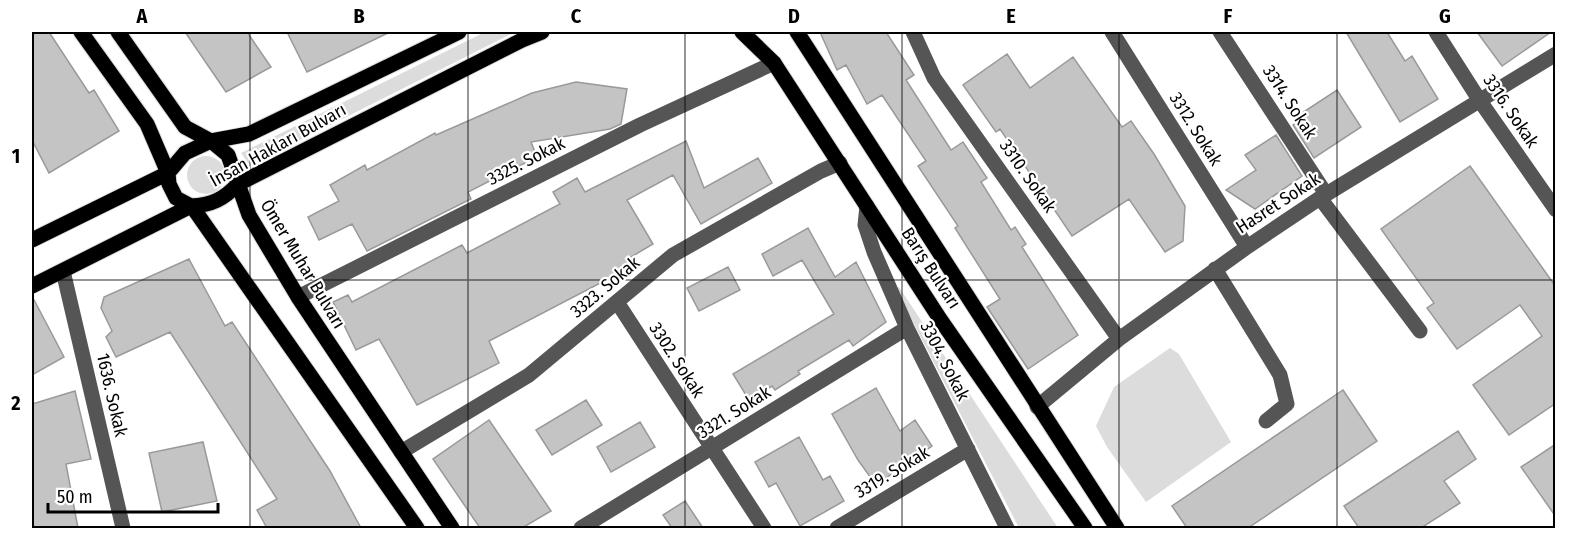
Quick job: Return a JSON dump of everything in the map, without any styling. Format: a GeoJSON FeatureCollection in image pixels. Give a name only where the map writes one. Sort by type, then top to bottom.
{"type":"FeatureCollection","features":[{"type":"Feature","properties":{"kind":"main road"},"geometry":{"type":"LineString","coordinates":[[81,32],[147,124],[176,198],[191,206],[417,528]]}},
{"type":"Feature","properties":{"kind":"main road","name":"Ömer Muhar Bulvarı"},"geometry":{"type":"LineString","coordinates":[[118,32],[185,127],[212,141],[228,155],[249,215],[298,297],[452,528]]}},
{"type":"Feature","properties":{"kind":"main road","name":"İnsan Hakları Bulvarı"},"geometry":{"type":"LineString","coordinates":[[32,240],[168,173],[184,153],[212,141],[249,134],[459,32]]}},
{"type":"Feature","properties":{"kind":"main road","name":"İnsan Hakları Bulvarı"},"geometry":{"type":"LineString","coordinates":[[32,286],[191,206],[207,205],[226,197],[238,184],[542,32]]}},
{"type":"Feature","properties":{"kind":"main road","name":"Barış Bulvarı"},"geometry":{"type":"LineString","coordinates":[[742,32],[774,63],[940,319],[1085,528]]}},
{"type":"Feature","properties":{"kind":"main road","name":"Barış Bulvarı"},"geometry":{"type":"LineString","coordinates":[[797,32],[1117,528]]}},
{"type":"Feature","properties":{"kind":"street","name":"3310. Sokak"},"geometry":{"type":"LineString","coordinates":[[913,32],[934,78],[1119,339]]}},
{"type":"Feature","properties":{"kind":"street","name":"3312. Sokak"},"geometry":{"type":"LineString","coordinates":[[1112,32],[1247,246]]}},
{"type":"Feature","properties":{"kind":"street","name":"3314. Sokak"},"geometry":{"type":"LineString","coordinates":[[1220,32],[1323,196],[1420,331]]}},
{"type":"Feature","properties":{"kind":"street","name":"3316. Sokak"},"geometry":{"type":"LineString","coordinates":[[1436,32],[1480,101],[1556,210]]}},
{"type":"Feature","properties":{"kind":"street","name":"Hasret Sokak"},"geometry":{"type":"LineString","coordinates":[[1037,407],[1119,339],[1247,246],[1323,196],[1556,54]]}},
{"type":"Feature","properties":{"kind":"street","name":"3325. Sokak"},"geometry":{"type":"LineString","coordinates":[[298,297],[640,125],[774,63]]}},
{"type":"Feature","properties":{"kind":"street","name":"3323. Sokak"},"geometry":{"type":"LineString","coordinates":[[401,452],[529,375],[674,255],[820,171],[840,163]]}},
{"type":"Feature","properties":{"kind":"street","name":"3304. Sokak"},"geometry":{"type":"LineString","coordinates":[[867,206],[865,225],[873,252],[907,328],[1007,528]]}},
{"type":"Feature","properties":{"kind":"street"},"geometry":{"type":"LineString","coordinates":[[1215,269],[1280,375],[1287,404],[1266,421]]}},
{"type":"Feature","properties":{"kind":"street","name":"1636. Sokak"},"geometry":{"type":"LineString","coordinates":[[63,271],[123,528]]}},
{"type":"Feature","properties":{"kind":"street","name":"3302. Sokak"},"geometry":{"type":"LineString","coordinates":[[617,302],[764,528]]}},
{"type":"Feature","properties":{"kind":"street","name":"3321. Sokak"},"geometry":{"type":"LineString","coordinates":[[581,528],[907,328]]}},
{"type":"Feature","properties":{"kind":"street","name":"3319. Sokak"},"geometry":{"type":"LineString","coordinates":[[837,528],[968,449]]}},
{"type":"Feature","properties":{"kind":"shaded area"},"geometry":{"type":"Polygon","coordinates":[[[485,32],[515,32],[261,160],[248,163],[241,153],[485,32]]]}},
{"type":"Feature","properties":{"kind":"shaded area"},"geometry":{"type":"Polygon","coordinates":[[[206,156],[219,162],[225,175],[219,188],[206,194],[193,188],[187,175],[193,162],[206,156]]]}},
{"type":"Feature","properties":{"kind":"shaded area"},"geometry":{"type":"Polygon","coordinates":[[[899,287],[1058,528],[1019,528],[896,289],[899,287]]]}},
{"type":"Feature","properties":{"kind":"shaded area"},"geometry":{"type":"Polygon","coordinates":[[[1170,348],[1179,354],[1231,442],[1146,502],[1107,447],[1096,426],[1114,387],[1170,348]]]}},
{"type":"Feature","properties":{"kind":"building"},"geometry":{"type":"Polygon","coordinates":[[[32,32],[49,32],[89,93],[94,90],[119,131],[49,173],[32,140],[32,32]]]}},
{"type":"Feature","properties":{"kind":"building"},"geometry":{"type":"Polygon","coordinates":[[[185,32],[247,32],[271,67],[226,92],[185,32]]]}},
{"type":"Feature","properties":{"kind":"building"},"geometry":{"type":"Polygon","coordinates":[[[287,32],[390,32],[307,72],[287,32]]]}},
{"type":"Feature","properties":{"kind":"building"},"geometry":{"type":"Polygon","coordinates":[[[820,32],[886,32],[914,75],[906,80],[951,150],[963,142],[987,178],[981,182],[1011,230],[1015,227],[1026,244],[1022,247],[1078,335],[1028,369],[987,307],[1000,299],[955,228],[958,226],[918,166],[926,161],[882,95],[867,104],[846,65],[837,70],[820,32]]]}},
{"type":"Feature","properties":{"kind":"building"},"geometry":{"type":"Polygon","coordinates":[[[1346,32],[1387,32],[1405,61],[1412,56],[1438,99],[1400,122],[1346,32]]]}},
{"type":"Feature","properties":{"kind":"building"},"geometry":{"type":"Polygon","coordinates":[[[1477,32],[1551,32],[1502,66],[1477,32]]]}},
{"type":"Feature","properties":{"kind":"building"},"geometry":{"type":"Polygon","coordinates":[[[1007,54],[1030,88],[1073,57],[1122,127],[1131,121],[1154,154],[1185,206],[1183,241],[1165,252],[1129,199],[1072,236],[1000,129],[996,132],[963,85],[1007,54]]]}},
{"type":"Feature","properties":{"kind":"building"},"geometry":{"type":"Polygon","coordinates":[[[576,82],[627,89],[621,124],[610,129],[531,142],[537,157],[468,192],[471,199],[367,251],[352,224],[319,240],[308,217],[339,201],[330,185],[365,165],[367,170],[435,133],[436,135],[532,93],[576,82]]]}},
{"type":"Feature","properties":{"kind":"building"},"geometry":{"type":"Polygon","coordinates":[[[1337,90],[1361,127],[1314,158],[1293,125],[1302,119],[1299,115],[1337,90]]]}},
{"type":"Feature","properties":{"kind":"building"},"geometry":{"type":"Polygon","coordinates":[[[1276,135],[1302,176],[1255,209],[1226,190],[1256,170],[1245,155],[1276,135]]]}},
{"type":"Feature","properties":{"kind":"building"},"geometry":{"type":"Polygon","coordinates":[[[686,141],[704,188],[758,158],[772,183],[701,224],[673,175],[627,200],[653,244],[626,260],[631,267],[489,341],[499,363],[417,405],[379,339],[356,350],[333,302],[348,295],[352,302],[462,245],[467,253],[560,204],[553,192],[577,178],[585,192],[686,141]]]}},
{"type":"Feature","properties":{"kind":"building"},"geometry":{"type":"Polygon","coordinates":[[[1470,166],[1556,287],[1556,403],[1509,435],[1473,385],[1542,336],[1520,305],[1457,349],[1427,308],[1434,303],[1381,229],[1470,166]]]}},
{"type":"Feature","properties":{"kind":"building"},"geometry":{"type":"Polygon","coordinates":[[[808,228],[835,277],[856,262],[886,322],[853,346],[849,340],[798,371],[800,374],[775,390],[772,386],[749,400],[733,374],[834,314],[802,260],[773,276],[762,254],[808,228]]]}},
{"type":"Feature","properties":{"kind":"building"},"geometry":{"type":"Polygon","coordinates":[[[189,259],[225,326],[232,322],[330,471],[361,528],[267,528],[257,510],[277,499],[170,332],[116,357],[106,337],[112,331],[101,308],[104,297],[189,259]]]}},
{"type":"Feature","properties":{"kind":"building"},"geometry":{"type":"Polygon","coordinates":[[[728,267],[740,290],[699,311],[687,288],[728,267]]]}},
{"type":"Feature","properties":{"kind":"building"},"geometry":{"type":"Polygon","coordinates":[[[32,296],[64,357],[32,375],[32,296]]]}},
{"type":"Feature","properties":{"kind":"building"},"geometry":{"type":"Polygon","coordinates":[[[876,388],[900,431],[915,420],[932,446],[876,485],[858,460],[832,414],[876,388]]]}},
{"type":"Feature","properties":{"kind":"building"},"geometry":{"type":"Polygon","coordinates":[[[1343,390],[1377,441],[1248,528],[1187,528],[1172,506],[1343,390]]]}},
{"type":"Feature","properties":{"kind":"building"},"geometry":{"type":"Polygon","coordinates":[[[75,391],[91,459],[66,464],[78,528],[32,528],[32,404],[75,391]]]}},
{"type":"Feature","properties":{"kind":"building"},"geometry":{"type":"Polygon","coordinates":[[[586,400],[602,425],[552,455],[536,430],[586,400]]]}},
{"type":"Feature","properties":{"kind":"building"},"geometry":{"type":"Polygon","coordinates":[[[489,420],[551,511],[522,528],[480,528],[433,459],[489,420]]]}},
{"type":"Feature","properties":{"kind":"building"},"geometry":{"type":"Polygon","coordinates":[[[640,422],[655,447],[611,472],[597,447],[640,422]]]}},
{"type":"Feature","properties":{"kind":"building"},"geometry":{"type":"Polygon","coordinates":[[[1458,431],[1476,459],[1444,481],[1460,503],[1421,528],[1359,528],[1344,506],[1458,431]]]}},
{"type":"Feature","properties":{"kind":"building"},"geometry":{"type":"Polygon","coordinates":[[[799,437],[823,480],[830,476],[844,501],[800,526],[776,483],[769,487],[755,462],[799,437]]]}},
{"type":"Feature","properties":{"kind":"building"},"geometry":{"type":"Polygon","coordinates":[[[203,442],[217,501],[162,512],[149,453],[203,442]]]}},
{"type":"Feature","properties":{"kind":"building"},"geometry":{"type":"Polygon","coordinates":[[[1556,444],[1556,517],[1521,467],[1556,444]]]}},
{"type":"Feature","properties":{"kind":"building"},"geometry":{"type":"Polygon","coordinates":[[[685,501],[703,528],[672,528],[663,515],[685,501]]]}}]}
